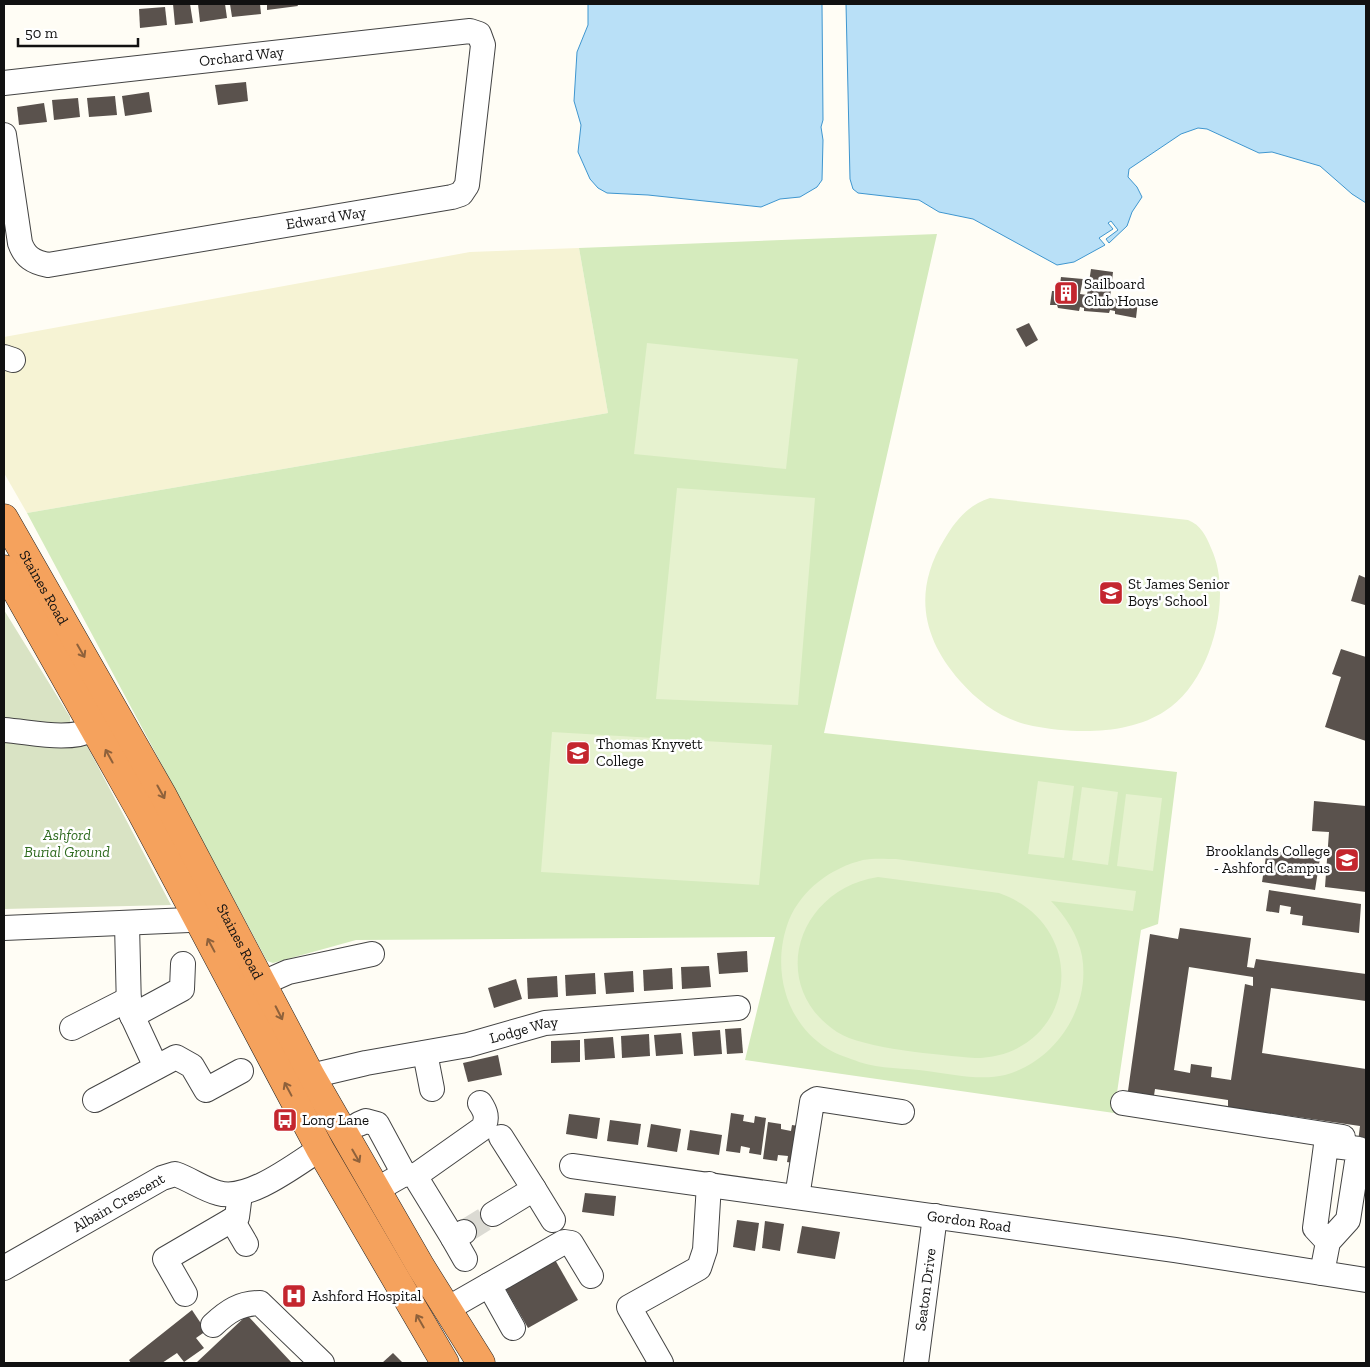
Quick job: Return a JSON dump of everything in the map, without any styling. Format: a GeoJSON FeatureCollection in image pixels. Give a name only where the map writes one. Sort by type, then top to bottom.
{"type":"FeatureCollection","features":[{"type":"Feature","properties":{"kind":"highway","name":"Staines Road"},"geometry":{"type":"LineString","coordinates":[[4,518],[163,796],[311,1076],[376,1190],[447,1309],[482,1363]]}},
{"type":"Feature","properties":{"kind":"highway","name":"Staines Road"},"geometry":{"type":"LineString","coordinates":[[4,569],[94,729],[320,1149],[444,1363]]}},
{"type":"Feature","properties":{"kind":"street","name":"Orchard Way"},"geometry":{"type":"LineString","coordinates":[[4,83],[460,32],[470,31],[479,34]]}},
{"type":"Feature","properties":{"kind":"street","name":"Edward Way"},"geometry":{"type":"LineString","coordinates":[[4,135],[20,243],[23,252],[30,259],[48,265],[457,196],[467,185],[483,45],[479,34]]}},
{"type":"Feature","properties":{"kind":"street"},"geometry":{"type":"LineString","coordinates":[[4,730],[70,735],[83,734],[94,729]]}},
{"type":"Feature","properties":{"kind":"street"},"geometry":{"type":"LineString","coordinates":[[4,928],[127,924],[189,920],[196,917]]}},
{"type":"Feature","properties":{"kind":"street"},"geometry":{"type":"LineString","coordinates":[[127,924],[130,1007],[166,1062]]}},
{"type":"Feature","properties":{"kind":"street"},"geometry":{"type":"LineString","coordinates":[[263,983],[288,972],[372,954]]}},
{"type":"Feature","properties":{"kind":"street"},"geometry":{"type":"LineString","coordinates":[[72,1028],[182,989],[183,964]]}},
{"type":"Feature","properties":{"kind":"street","name":"Lodge Way"},"geometry":{"type":"LineString","coordinates":[[311,1076],[366,1063],[468,1046],[545,1023],[738,1008]]}},
{"type":"Feature","properties":{"kind":"street"},"geometry":{"type":"LineString","coordinates":[[425,1053],[432,1089]]}},
{"type":"Feature","properties":{"kind":"street"},"geometry":{"type":"LineString","coordinates":[[95,1100],[166,1062],[192,1066],[206,1090],[241,1071]]}},
{"type":"Feature","properties":{"kind":"street"},"geometry":{"type":"LineString","coordinates":[[797,1196],[812,1102],[818,1099],[902,1112]]}},
{"type":"Feature","properties":{"kind":"street"},"geometry":{"type":"LineString","coordinates":[[376,1190],[410,1175],[483,1128],[486,1122],[486,1112],[480,1103]]}},
{"type":"Feature","properties":{"kind":"street"},"geometry":{"type":"LineString","coordinates":[[1123,1103],[1343,1137],[1342,1147]]}},
{"type":"Feature","properties":{"kind":"street"},"geometry":{"type":"LineString","coordinates":[[359,1124],[366,1121],[377,1124],[410,1175],[459,1235],[466,1259]]}},
{"type":"Feature","properties":{"kind":"street"},"geometry":{"type":"LineString","coordinates":[[501,1137],[553,1220]]}},
{"type":"Feature","properties":{"kind":"street"},"geometry":{"type":"LineString","coordinates":[[1322,1273],[1328,1242],[1348,1220],[1359,1149],[1326,1145],[1315,1228],[1328,1242]]}},
{"type":"Feature","properties":{"kind":"street"},"geometry":{"type":"LineString","coordinates":[[185,1294],[165,1259],[237,1217],[240,1194],[272,1178],[320,1149]]}},
{"type":"Feature","properties":{"kind":"street","name":"Gordon Road"},"geometry":{"type":"LineString","coordinates":[[572,1166],[797,1196],[1366,1280]]}},
{"type":"Feature","properties":{"kind":"street","name":"Albain Crescent"},"geometry":{"type":"LineString","coordinates":[[4,1268],[162,1178],[175,1174],[219,1194],[240,1194]]}},
{"type":"Feature","properties":{"kind":"street"},"geometry":{"type":"LineString","coordinates":[[661,1363],[629,1307],[699,1268],[705,1250],[709,1184]]}},
{"type":"Feature","properties":{"kind":"street"},"geometry":{"type":"LineString","coordinates":[[493,1214],[534,1189]]}},
{"type":"Feature","properties":{"kind":"street","name":"Seaton Drive"},"geometry":{"type":"LineString","coordinates":[[916,1363],[935,1216]]}},
{"type":"Feature","properties":{"kind":"street"},"geometry":{"type":"LineString","coordinates":[[232,1220],[246,1244]]}},
{"type":"Feature","properties":{"kind":"street"},"geometry":{"type":"LineString","coordinates":[[447,1309],[568,1241],[591,1276]]}},
{"type":"Feature","properties":{"kind":"street"},"geometry":{"type":"LineString","coordinates":[[489,1285],[513,1328]]}},
{"type":"Feature","properties":{"kind":"street"},"geometry":{"type":"LineString","coordinates":[[213,1325],[228,1312],[246,1303],[260,1304],[322,1363]]}},
{"type":"Feature","properties":{"kind":"shaded area"},"geometry":{"type":"Polygon","coordinates":[[[579,248],[608,413],[27,513],[4,473],[4,337],[470,252],[579,248]]]}},
{"type":"Feature","properties":{"kind":"green space","name":"Thomas Knyvett College"},"geometry":{"type":"Polygon","coordinates":[[[937,234],[824,733],[1177,772],[1158,924],[1141,930],[1114,1113],[745,1060],[775,937],[356,940],[273,963],[267,961],[27,513],[608,413],[579,248],[937,234]]]}},
{"type":"Feature","properties":{"kind":"green space"},"geometry":{"type":"Polygon","coordinates":[[[647,343],[798,359],[786,469],[634,454],[647,343]]]}},
{"type":"Feature","properties":{"kind":"green space"},"geometry":{"type":"Polygon","coordinates":[[[677,488],[815,498],[798,705],[656,699],[677,488]]]}},
{"type":"Feature","properties":{"kind":"green space"},"geometry":{"type":"Polygon","coordinates":[[[990,498],[1188,520],[1200,528],[1205,535],[1218,568],[1220,590],[1219,613],[1214,637],[1206,660],[1195,680],[1181,698],[1165,711],[1135,725],[1101,731],[1083,731],[1049,729],[1023,724],[993,710],[967,689],[947,665],[937,648],[926,614],[925,596],[934,559],[948,533],[969,509],[990,498]]]}},
{"type":"Feature","properties":{"kind":"green space","name":"Ashford Burial Ground"},"geometry":{"type":"Polygon","coordinates":[[[4,610],[70,717],[70,741],[85,742],[171,905],[4,909],[4,610]]]}},
{"type":"Feature","properties":{"kind":"green space"},"geometry":{"type":"Polygon","coordinates":[[[552,732],[772,745],[759,885],[541,872],[552,732]]]}},
{"type":"Feature","properties":{"kind":"green space"},"geometry":{"type":"Polygon","coordinates":[[[1038,781],[1074,786],[1064,858],[1028,854],[1038,781]]]}},
{"type":"Feature","properties":{"kind":"green space"},"geometry":{"type":"Polygon","coordinates":[[[1082,787],[1118,792],[1108,865],[1072,860],[1082,787]]]}},
{"type":"Feature","properties":{"kind":"green space"},"geometry":{"type":"Polygon","coordinates":[[[1126,794],[1162,798],[1153,871],[1117,866],[1126,794]]]}},
{"type":"Feature","properties":{"kind":"green space"},"geometry":{"type":"Polygon","coordinates":[[[896,859],[1136,891],[1133,911],[1051,901],[1066,919],[1074,933],[1082,956],[1083,975],[1081,994],[1075,1012],[1066,1029],[1054,1045],[1040,1058],[1023,1068],[995,1077],[966,1076],[876,1066],[839,1055],[813,1038],[801,1024],[785,992],[781,956],[789,920],[795,909],[819,881],[840,868],[863,860],[896,859]],[[878,877],[850,885],[828,900],[811,919],[801,941],[798,965],[802,990],[815,1012],[837,1032],[865,1043],[903,1050],[975,1058],[1009,1052],[1034,1037],[1052,1014],[1060,988],[1060,960],[1050,933],[1030,910],[999,893],[878,877]]]}},
{"type":"Feature","properties":{"kind":"water"},"geometry":{"type":"Polygon","coordinates":[[[588,4],[822,4],[822,180],[817,187],[800,197],[780,199],[761,207],[648,195],[607,193],[598,188],[590,179],[578,152],[581,125],[574,101],[577,52],[588,25],[588,4]]]}},
{"type":"Feature","properties":{"kind":"water"},"geometry":{"type":"Polygon","coordinates":[[[846,4],[1366,4],[1366,203],[1352,194],[1320,166],[1272,152],[1259,153],[1207,129],[1198,128],[1181,134],[1129,169],[1128,177],[1137,187],[1142,197],[1132,212],[1127,226],[1109,243],[1106,239],[1118,230],[1111,221],[1108,223],[1113,229],[1099,238],[1105,245],[1074,262],[1057,265],[973,219],[939,212],[919,200],[858,193],[853,189],[850,179],[846,4]]]}},
{"type":"Feature","properties":{"kind":"building"},"geometry":{"type":"Polygon","coordinates":[[[173,4],[190,4],[193,23],[175,25],[173,4]]]}},
{"type":"Feature","properties":{"kind":"building"},"geometry":{"type":"Polygon","coordinates":[[[198,4],[225,4],[227,18],[200,22],[198,4]]]}},
{"type":"Feature","properties":{"kind":"building"},"geometry":{"type":"Polygon","coordinates":[[[230,4],[260,4],[261,14],[232,17],[230,4]]]}},
{"type":"Feature","properties":{"kind":"building"},"geometry":{"type":"Polygon","coordinates":[[[267,4],[297,4],[298,6],[267,10],[267,4]]]}},
{"type":"Feature","properties":{"kind":"building"},"geometry":{"type":"Polygon","coordinates":[[[165,7],[167,25],[140,28],[139,9],[165,7]]]}},
{"type":"Feature","properties":{"kind":"building"},"geometry":{"type":"Polygon","coordinates":[[[246,82],[248,101],[218,105],[215,85],[246,82]]]}},
{"type":"Feature","properties":{"kind":"building"},"geometry":{"type":"Polygon","coordinates":[[[149,92],[152,112],[125,116],[122,96],[149,92]]]}},
{"type":"Feature","properties":{"kind":"building"},"geometry":{"type":"Polygon","coordinates":[[[115,96],[117,115],[89,117],[87,98],[115,96]]]}},
{"type":"Feature","properties":{"kind":"building"},"geometry":{"type":"Polygon","coordinates":[[[78,98],[80,117],[54,120],[52,100],[78,98]]]}},
{"type":"Feature","properties":{"kind":"building"},"geometry":{"type":"Polygon","coordinates":[[[44,103],[47,122],[19,125],[17,107],[44,103]]]}},
{"type":"Feature","properties":{"kind":"building","name":"Sailboard Club House"},"geometry":{"type":"Polygon","coordinates":[[[1091,269],[1113,272],[1110,298],[1138,301],[1136,318],[1115,314],[1115,311],[1110,310],[1109,313],[1084,311],[1084,308],[1080,307],[1079,311],[1050,305],[1052,291],[1059,291],[1061,277],[1083,279],[1080,294],[1087,295],[1091,269]]]}},
{"type":"Feature","properties":{"kind":"building"},"geometry":{"type":"Polygon","coordinates":[[[1029,323],[1038,340],[1026,347],[1016,329],[1029,323]]]}},
{"type":"Feature","properties":{"kind":"building"},"geometry":{"type":"Polygon","coordinates":[[[1359,575],[1366,578],[1365,605],[1351,601],[1359,575]]]}},
{"type":"Feature","properties":{"kind":"building"},"geometry":{"type":"Polygon","coordinates":[[[1341,649],[1366,657],[1366,741],[1325,727],[1341,677],[1332,674],[1341,649]]]}},
{"type":"Feature","properties":{"kind":"building","name":"Brooklands College - Ashford Campus"},"geometry":{"type":"Polygon","coordinates":[[[1314,801],[1366,806],[1366,892],[1325,887],[1329,832],[1312,831],[1314,801]]]}},
{"type":"Feature","properties":{"kind":"building"},"geometry":{"type":"Polygon","coordinates":[[[1267,850],[1320,858],[1315,890],[1262,882],[1267,850]]]}},
{"type":"Feature","properties":{"kind":"building"},"geometry":{"type":"Polygon","coordinates":[[[1269,890],[1361,904],[1359,933],[1302,925],[1303,916],[1290,914],[1291,907],[1280,905],[1279,913],[1266,911],[1269,890]]]}},
{"type":"Feature","properties":{"kind":"building"},"geometry":{"type":"Polygon","coordinates":[[[1180,928],[1251,938],[1247,967],[1254,968],[1256,959],[1366,974],[1366,1001],[1271,988],[1262,1053],[1366,1069],[1366,1143],[1358,1142],[1360,1126],[1228,1107],[1228,1100],[1155,1089],[1153,1102],[1127,1098],[1150,934],[1178,939],[1180,928]],[[1189,967],[1174,1070],[1190,1073],[1191,1064],[1212,1067],[1211,1077],[1231,1080],[1245,984],[1253,986],[1253,977],[1189,967]]]}},
{"type":"Feature","properties":{"kind":"building"},"geometry":{"type":"Polygon","coordinates":[[[747,951],[748,972],[719,974],[717,953],[747,951]]]}},
{"type":"Feature","properties":{"kind":"building"},"geometry":{"type":"Polygon","coordinates":[[[709,966],[711,987],[682,989],[681,967],[709,966]]]}},
{"type":"Feature","properties":{"kind":"building"},"geometry":{"type":"Polygon","coordinates":[[[672,968],[673,989],[644,991],[643,970],[672,968]]]}},
{"type":"Feature","properties":{"kind":"building"},"geometry":{"type":"Polygon","coordinates":[[[633,971],[634,992],[606,994],[604,973],[633,971]]]}},
{"type":"Feature","properties":{"kind":"building"},"geometry":{"type":"Polygon","coordinates":[[[595,973],[596,994],[566,996],[565,975],[595,973]]]}},
{"type":"Feature","properties":{"kind":"building"},"geometry":{"type":"Polygon","coordinates":[[[557,976],[558,997],[528,999],[527,978],[557,976]]]}},
{"type":"Feature","properties":{"kind":"building"},"geometry":{"type":"Polygon","coordinates":[[[516,979],[522,999],[494,1008],[488,988],[516,979]]]}},
{"type":"Feature","properties":{"kind":"building"},"geometry":{"type":"Polygon","coordinates":[[[741,1028],[743,1053],[727,1054],[725,1029],[741,1028]]]}},
{"type":"Feature","properties":{"kind":"building"},"geometry":{"type":"Polygon","coordinates":[[[720,1030],[722,1054],[694,1056],[692,1032],[720,1030]]]}},
{"type":"Feature","properties":{"kind":"building"},"geometry":{"type":"Polygon","coordinates":[[[681,1033],[683,1054],[656,1056],[654,1035],[681,1033]]]}},
{"type":"Feature","properties":{"kind":"building"},"geometry":{"type":"Polygon","coordinates":[[[649,1034],[650,1056],[622,1058],[621,1036],[649,1034]]]}},
{"type":"Feature","properties":{"kind":"building"},"geometry":{"type":"Polygon","coordinates":[[[613,1037],[615,1058],[585,1060],[584,1039],[613,1037]]]}},
{"type":"Feature","properties":{"kind":"building"},"geometry":{"type":"Polygon","coordinates":[[[580,1040],[580,1062],[551,1063],[551,1041],[580,1040]]]}},
{"type":"Feature","properties":{"kind":"building"},"geometry":{"type":"Polygon","coordinates":[[[498,1055],[502,1075],[468,1082],[463,1063],[498,1055]]]}},
{"type":"Feature","properties":{"kind":"building"},"geometry":{"type":"Polygon","coordinates":[[[731,1113],[744,1115],[743,1121],[754,1123],[755,1116],[766,1118],[761,1155],[749,1153],[750,1148],[741,1146],[740,1153],[726,1151],[731,1113]]]}},
{"type":"Feature","properties":{"kind":"building"},"geometry":{"type":"Polygon","coordinates":[[[569,1114],[600,1118],[597,1139],[566,1134],[569,1114]]]}},
{"type":"Feature","properties":{"kind":"building"},"geometry":{"type":"Polygon","coordinates":[[[610,1120],[641,1124],[638,1145],[607,1141],[610,1120]]]}},
{"type":"Feature","properties":{"kind":"building"},"geometry":{"type":"Polygon","coordinates":[[[768,1122],[781,1124],[781,1129],[791,1131],[792,1125],[805,1127],[799,1164],[787,1162],[788,1156],[778,1155],[777,1161],[763,1159],[768,1122]]]}},
{"type":"Feature","properties":{"kind":"building"},"geometry":{"type":"Polygon","coordinates":[[[651,1124],[681,1129],[677,1152],[647,1147],[651,1124]]]}},
{"type":"Feature","properties":{"kind":"building"},"geometry":{"type":"Polygon","coordinates":[[[690,1130],[722,1135],[719,1155],[687,1150],[690,1130]]]}},
{"type":"Feature","properties":{"kind":"building"},"geometry":{"type":"Polygon","coordinates":[[[585,1193],[616,1196],[614,1216],[582,1212],[585,1193]]]}},
{"type":"Feature","properties":{"kind":"building"},"geometry":{"type":"Polygon","coordinates":[[[737,1220],[759,1223],[755,1251],[733,1247],[737,1220]]]}},
{"type":"Feature","properties":{"kind":"building"},"geometry":{"type":"Polygon","coordinates":[[[765,1221],[784,1224],[780,1251],[762,1248],[765,1221]]]}},
{"type":"Feature","properties":{"kind":"building"},"geometry":{"type":"Polygon","coordinates":[[[802,1226],[840,1232],[835,1259],[797,1253],[802,1226]]]}},
{"type":"Feature","properties":{"kind":"building"},"geometry":{"type":"Polygon","coordinates":[[[554,1258],[578,1300],[528,1328],[504,1286],[554,1258]]]}},
{"type":"Feature","properties":{"kind":"building"},"geometry":{"type":"Polygon","coordinates":[[[192,1310],[206,1331],[196,1338],[204,1348],[184,1362],[177,1353],[162,1363],[131,1363],[129,1360],[192,1310]]]}},
{"type":"Feature","properties":{"kind":"building"},"geometry":{"type":"Polygon","coordinates":[[[247,1315],[292,1363],[196,1363],[247,1315]]]}},
{"type":"Feature","properties":{"kind":"building"},"geometry":{"type":"Polygon","coordinates":[[[393,1353],[403,1363],[382,1363],[393,1353]]]}},
{"type":"Feature","properties":{"kind":"tunnel"},"geometry":{"type":"LineString","coordinates":[[464,1232],[493,1214]]}},
{"type":"Feature","properties":{"kind":"place","name":"Sailboard Club House"},"geometry":{"type":"Point","coordinates":[1066,293]}},
{"type":"Feature","properties":{"kind":"place","name":"St James Senior Boys' School"},"geometry":{"type":"Point","coordinates":[1111,593]}},
{"type":"Feature","properties":{"kind":"place","name":"Thomas Knyvett College"},"geometry":{"type":"Point","coordinates":[578,753]}},
{"type":"Feature","properties":{"kind":"place","name":"Brooklands College - Ashford Campus"},"geometry":{"type":"Point","coordinates":[1347,860]}},
{"type":"Feature","properties":{"kind":"place","name":"Long Lane"},"geometry":{"type":"Point","coordinates":[285,1120]}},
{"type":"Feature","properties":{"kind":"place","name":"Ashford Hospital"},"geometry":{"type":"Point","coordinates":[294,1296]}}]}
